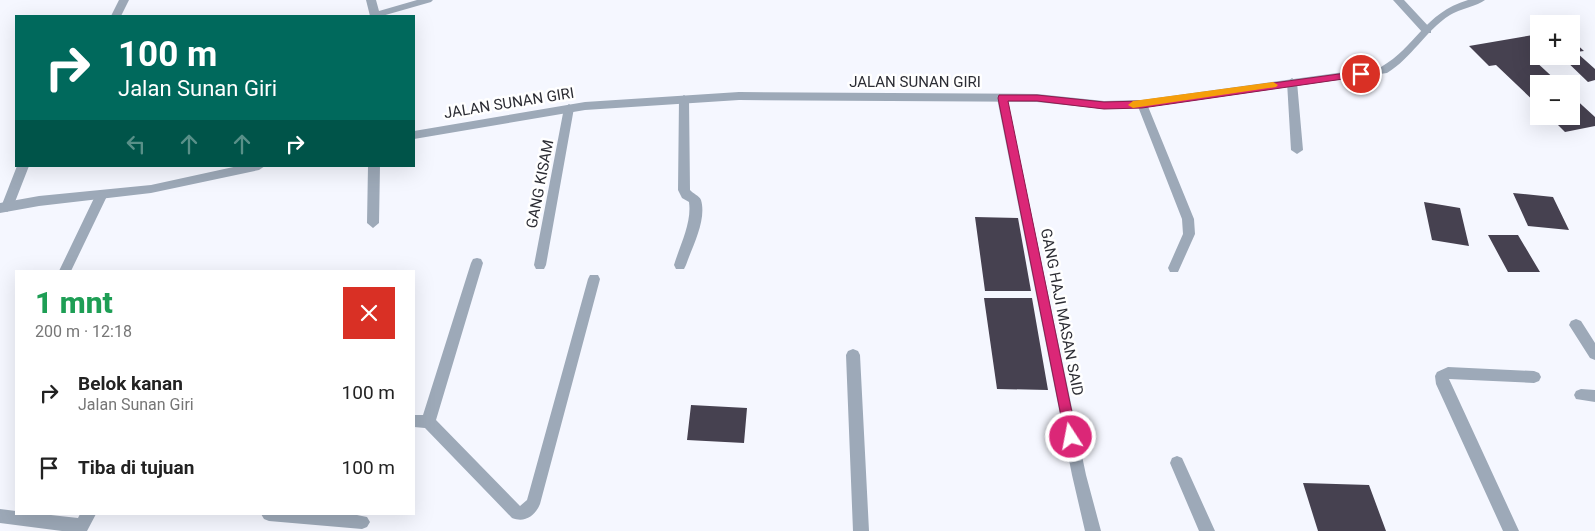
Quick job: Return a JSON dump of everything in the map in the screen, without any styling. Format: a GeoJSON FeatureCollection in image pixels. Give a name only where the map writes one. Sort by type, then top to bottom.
{"type":"FeatureCollection","features":[{"type":"Feature","properties":{"kind":"street"},"geometry":{"type":"LineString","coordinates":[[116,15],[124,0]]}},
{"type":"Feature","properties":{"kind":"street"},"geometry":{"type":"LineString","coordinates":[[371,0],[375,15]]}},
{"type":"Feature","properties":{"kind":"street"},"geometry":{"type":"LineString","coordinates":[[378,15],[428,0]]}},
{"type":"Feature","properties":{"kind":"street"},"geometry":{"type":"LineString","coordinates":[[1398,0],[1427,31]]}},
{"type":"Feature","properties":{"kind":"street","name":"JALAN SUNAN GIRI"},"geometry":{"type":"LineString","coordinates":[[415,134],[569,108],[739,96],[1037,98],[1104,105],[1142,104],[1383,70],[1398,63],[1434,22],[1467,2],[1480,0]]}},
{"type":"Feature","properties":{"kind":"street"},"geometry":{"type":"LineString","coordinates":[[1292,82],[1297,150]]}},
{"type":"Feature","properties":{"kind":"street","name":"GANG HAJI MASAN SAID"},"geometry":{"type":"LineString","coordinates":[[1002,98],[1079,475],[1093,531]]}},
{"type":"Feature","properties":{"kind":"street"},"geometry":{"type":"LineString","coordinates":[[680,265],[694,225],[696,204],[695,200],[686,195],[684,190],[684,100]]}},
{"type":"Feature","properties":{"kind":"street"},"geometry":{"type":"LineString","coordinates":[[1142,104],[1188,219],[1189,234],[1174,268]]}},
{"type":"Feature","properties":{"kind":"street","name":"GANG KISAM"},"geometry":{"type":"LineString","coordinates":[[540,265],[569,108]]}},
{"type":"Feature","properties":{"kind":"street"},"geometry":{"type":"LineString","coordinates":[[4,208],[23,167]]}},
{"type":"Feature","properties":{"kind":"street"},"geometry":{"type":"LineString","coordinates":[[4,208],[39,201],[151,189],[254,167]]}},
{"type":"Feature","properties":{"kind":"street"},"geometry":{"type":"LineString","coordinates":[[373,223],[374,167]]}},
{"type":"Feature","properties":{"kind":"street"},"geometry":{"type":"LineString","coordinates":[[65,270],[102,194]]}},
{"type":"Feature","properties":{"kind":"street"},"geometry":{"type":"LineString","coordinates":[[477,263],[421,422],[517,513],[524,513],[533,504],[594,279]]}},
{"type":"Feature","properties":{"kind":"street"},"geometry":{"type":"LineString","coordinates":[[1576,325],[1595,354]]}},
{"type":"Feature","properties":{"kind":"street"},"geometry":{"type":"LineString","coordinates":[[853,355],[861,531]]}},
{"type":"Feature","properties":{"kind":"street"},"geometry":{"type":"LineString","coordinates":[[1511,531],[1443,384],[1442,376],[1448,373],[1534,377]]}},
{"type":"Feature","properties":{"kind":"street"},"geometry":{"type":"LineString","coordinates":[[1580,395],[1595,396]]}},
{"type":"Feature","properties":{"kind":"street"},"geometry":{"type":"LineString","coordinates":[[1177,464],[1207,531]]}},
{"type":"Feature","properties":{"kind":"street"},"geometry":{"type":"LineString","coordinates":[[296,515],[322,516],[362,522]]}},
{"type":"Feature","properties":{"kind":"street"},"geometry":{"type":"LineString","coordinates":[[0,516],[83,524]]}},
{"type":"Feature","properties":{"kind":"building"},"geometry":{"type":"Polygon","coordinates":[[[1530,36],[1530,65],[1539,65],[1550,75],[1530,75],[1530,97],[1496,65],[1489,66],[1469,46],[1530,36]]]}},
{"type":"Feature","properties":{"kind":"building"},"geometry":{"type":"Polygon","coordinates":[[[1580,56],[1595,69],[1595,80],[1588,82],[1570,65],[1580,65],[1580,56]]]}},
{"type":"Feature","properties":{"kind":"building"},"geometry":{"type":"Polygon","coordinates":[[[1580,103],[1595,117],[1595,126],[1565,132],[1558,125],[1580,125],[1580,103]]]}},
{"type":"Feature","properties":{"kind":"building"},"geometry":{"type":"Polygon","coordinates":[[[1513,193],[1553,197],[1569,230],[1528,226],[1513,193]]]}},
{"type":"Feature","properties":{"kind":"building"},"geometry":{"type":"Polygon","coordinates":[[[1424,202],[1460,208],[1469,246],[1432,240],[1424,202]]]}},
{"type":"Feature","properties":{"kind":"building"},"geometry":{"type":"Polygon","coordinates":[[[975,217],[1018,218],[1031,291],[985,291],[975,217]]]}},
{"type":"Feature","properties":{"kind":"building"},"geometry":{"type":"Polygon","coordinates":[[[1488,235],[1518,235],[1540,272],[1508,272],[1488,235]]]}},
{"type":"Feature","properties":{"kind":"building"},"geometry":{"type":"Polygon","coordinates":[[[984,298],[1032,298],[1048,390],[997,389],[984,298]]]}},
{"type":"Feature","properties":{"kind":"building"},"geometry":{"type":"Polygon","coordinates":[[[691,405],[747,408],[744,443],[687,440],[691,405]]]}},
{"type":"Feature","properties":{"kind":"building"},"geometry":{"type":"Polygon","coordinates":[[[1303,483],[1369,485],[1386,531],[1318,531],[1303,483]]]}},
{"type":"Feature","properties":{"kind":"slow traffic"},"geometry":{"type":"LineString","coordinates":[[1133,105],[1273,85]]}},
{"type":"Feature","properties":{"kind":"route"},"geometry":{"type":"LineString","coordinates":[[1071,437],[1002,98],[1037,98],[1104,105],[1142,104],[1361,74]]}}]}
